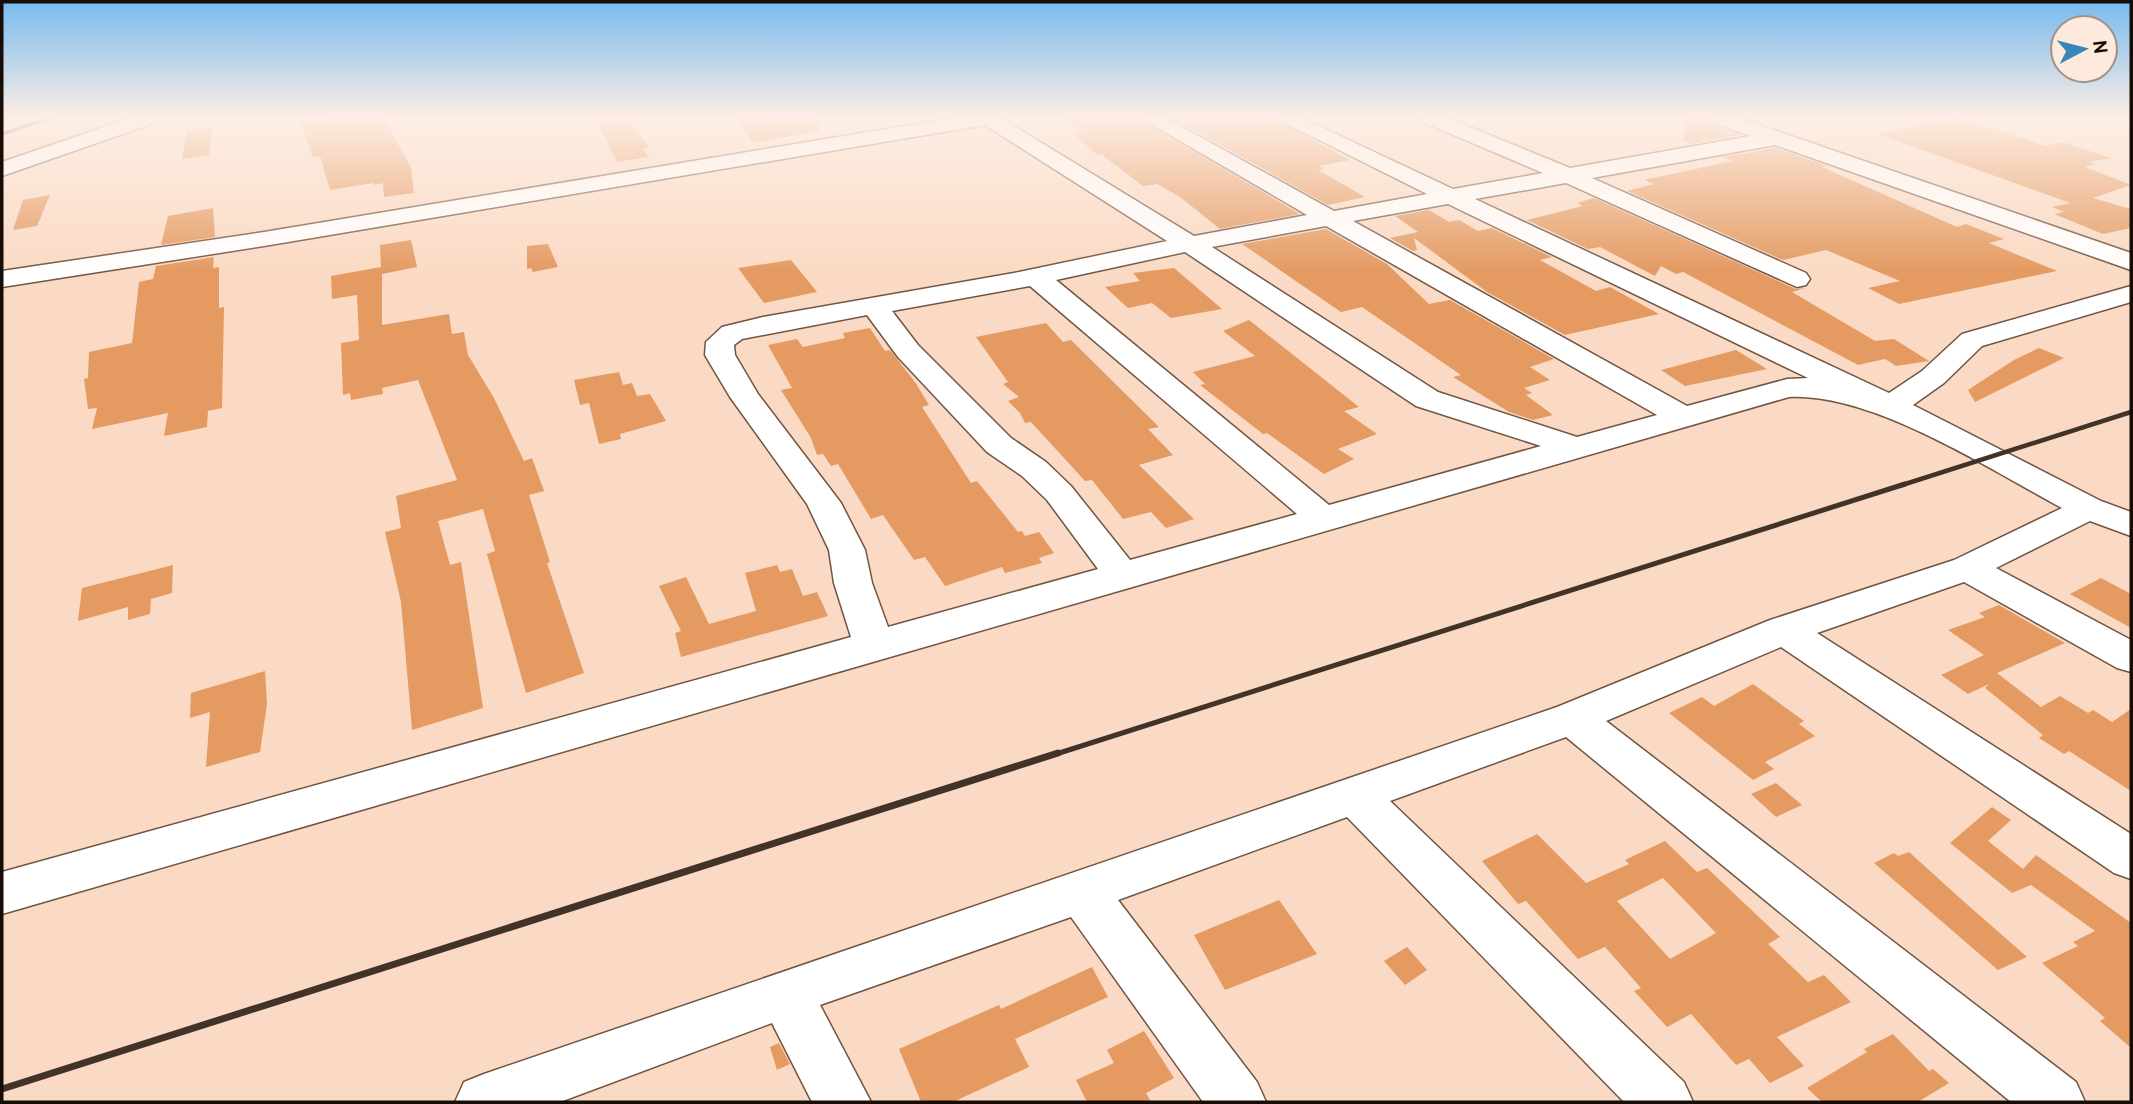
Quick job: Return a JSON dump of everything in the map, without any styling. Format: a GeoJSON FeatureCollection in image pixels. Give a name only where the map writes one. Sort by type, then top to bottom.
{"type":"FeatureCollection","features":[{"type":"Feature","properties":{"kind":"street"},"geometry":{"type":"LineString","coordinates":[[2,279],[689,170]]}},
{"type":"Feature","properties":{"kind":"street"},"geometry":{"type":"LineString","coordinates":[[1071,170],[1427,399],[1576,447]]}},
{"type":"Feature","properties":{"kind":"street"},"geometry":{"type":"LineString","coordinates":[[1245,170],[1684,417]]}},
{"type":"Feature","properties":{"kind":"street"},"geometry":{"type":"LineString","coordinates":[[1391,170],[1891,406],[2089,508],[2131,525]]}},
{"type":"Feature","properties":{"kind":"street"},"geometry":{"type":"LineString","coordinates":[[1553,170],[1797,279]]}},
{"type":"Feature","properties":{"kind":"street"},"geometry":{"type":"LineString","coordinates":[[874,646],[853,583],[847,550],[824,503],[745,397],[720,355],[720,342],[732,333],[763,325],[1036,277],[1190,244],[1604,170]]}},
{"type":"Feature","properties":{"kind":"street"},"geometry":{"type":"LineString","coordinates":[[1867,170],[2131,262]]}},
{"type":"Feature","properties":{"kind":"street"},"geometry":{"type":"LineString","coordinates":[[1036,277],[1324,519]]}},
{"type":"Feature","properties":{"kind":"street"},"geometry":{"type":"LineString","coordinates":[[2,893],[1796,386],[1891,406],[1933,377],[1972,340],[2131,294]]}},
{"type":"Feature","properties":{"kind":"street"},"geometry":{"type":"LineString","coordinates":[[874,306],[908,351],[999,445],[1034,469],[1059,492],[1123,576]]}},
{"type":"Feature","properties":{"kind":"street"},"geometry":{"type":"LineString","coordinates":[[484,1102],[785,993],[1082,892],[1572,718],[1784,630],[1967,568],[2089,508]]}},
{"type":"Feature","properties":{"kind":"street"},"geometry":{"type":"LineString","coordinates":[[1967,568],[2131,658]]}},
{"type":"Feature","properties":{"kind":"street"},"geometry":{"type":"LineString","coordinates":[[1784,630],[2131,859]]}},
{"type":"Feature","properties":{"kind":"street"},"geometry":{"type":"LineString","coordinates":[[1572,718],[2056,1102]]}},
{"type":"Feature","properties":{"kind":"street"},"geometry":{"type":"LineString","coordinates":[[1354,795],[1664,1102]]}},
{"type":"Feature","properties":{"kind":"street"},"geometry":{"type":"LineString","coordinates":[[1082,892],[1237,1102]]}},
{"type":"Feature","properties":{"kind":"street"},"geometry":{"type":"LineString","coordinates":[[785,993],[842,1102]]}},
{"type":"Feature","properties":{"kind":"building"},"geometry":{"type":"Polygon","coordinates":[[[324,170],[411,170],[414,193],[384,197],[383,183],[330,190],[324,170]]]}},
{"type":"Feature","properties":{"kind":"building"},"geometry":{"type":"Polygon","coordinates":[[[1121,170],[1225,170],[1300,214],[1220,229],[1180,197],[1157,184],[1143,186],[1121,170]]]}},
{"type":"Feature","properties":{"kind":"building"},"geometry":{"type":"Polygon","coordinates":[[[1264,170],[1321,170],[1318,170],[1365,197],[1328,205],[1264,170]]]}},
{"type":"Feature","properties":{"kind":"building"},"geometry":{"type":"Polygon","coordinates":[[[1693,170],[1828,170],[1957,227],[1966,224],[2004,239],[1989,243],[2057,271],[1899,304],[1868,288],[1900,281],[1826,250],[1783,260],[1627,191],[1654,184],[1644,180],[1693,170]]]}},
{"type":"Feature","properties":{"kind":"building"},"geometry":{"type":"Polygon","coordinates":[[[1977,170],[2091,170],[2131,185],[2093,198],[2131,209],[2131,228],[2103,234],[2054,214],[2064,212],[2052,207],[2070,203],[1977,170]]]}},
{"type":"Feature","properties":{"kind":"building"},"geometry":{"type":"Polygon","coordinates":[[[50,195],[37,226],[13,230],[23,200],[50,195]]]}},
{"type":"Feature","properties":{"kind":"building"},"geometry":{"type":"Polygon","coordinates":[[[1594,198],[1796,289],[1805,288],[1792,292],[1875,341],[1894,339],[1929,361],[1896,366],[1885,359],[1858,365],[1683,272],[1676,274],[1661,266],[1655,276],[1600,247],[1588,249],[1527,220],[1583,206],[1577,203],[1594,198]]]}},
{"type":"Feature","properties":{"kind":"building"},"geometry":{"type":"Polygon","coordinates":[[[213,208],[215,237],[161,245],[168,216],[213,208]]]}},
{"type":"Feature","properties":{"kind":"building"},"geometry":{"type":"Polygon","coordinates":[[[1429,210],[1449,222],[1459,220],[1478,231],[1492,228],[1552,257],[1540,260],[1596,291],[1610,287],[1659,314],[1565,335],[1487,292],[1414,238],[1417,250],[1413,251],[1390,238],[1418,232],[1395,216],[1429,210]]]}},
{"type":"Feature","properties":{"kind":"building"},"geometry":{"type":"Polygon","coordinates":[[[1326,229],[1387,264],[1429,304],[1450,300],[1554,359],[1530,367],[1550,380],[1524,388],[1532,393],[1526,395],[1553,415],[1533,420],[1509,412],[1453,377],[1461,375],[1362,307],[1341,312],[1242,244],[1326,229]]]}},
{"type":"Feature","properties":{"kind":"building"},"geometry":{"type":"Polygon","coordinates":[[[411,240],[417,267],[382,274],[382,325],[449,314],[452,334],[464,332],[468,355],[494,398],[524,461],[532,458],[544,491],[529,495],[550,562],[547,563],[584,673],[526,693],[487,554],[495,551],[483,509],[438,521],[450,565],[461,562],[483,708],[412,730],[401,602],[385,532],[401,528],[396,496],[457,480],[418,380],[382,388],[383,394],[351,400],[350,393],[343,395],[341,343],[359,340],[357,295],[332,299],[331,276],[381,267],[380,245],[411,240]]]}},
{"type":"Feature","properties":{"kind":"building"},"geometry":{"type":"Polygon","coordinates":[[[548,244],[558,267],[533,272],[531,268],[527,269],[527,246],[548,244]]]}},
{"type":"Feature","properties":{"kind":"building"},"geometry":{"type":"Polygon","coordinates":[[[214,257],[213,268],[219,267],[219,308],[224,307],[222,408],[208,411],[207,427],[164,436],[168,413],[92,429],[97,408],[88,409],[84,379],[88,378],[89,352],[132,343],[139,282],[153,279],[156,266],[214,257]]]}},
{"type":"Feature","properties":{"kind":"building"},"geometry":{"type":"Polygon","coordinates":[[[791,260],[817,292],[764,303],[738,268],[791,260]]]}},
{"type":"Feature","properties":{"kind":"building"},"geometry":{"type":"Polygon","coordinates":[[[1174,268],[1222,309],[1171,318],[1152,303],[1128,308],[1105,287],[1140,281],[1133,273],[1174,268]]]}},
{"type":"Feature","properties":{"kind":"building"},"geometry":{"type":"Polygon","coordinates":[[[1249,320],[1359,407],[1344,411],[1377,434],[1338,449],[1354,459],[1324,474],[1267,433],[1263,434],[1200,385],[1205,384],[1193,372],[1255,356],[1223,331],[1249,320]]]}},
{"type":"Feature","properties":{"kind":"building"},"geometry":{"type":"Polygon","coordinates":[[[1046,323],[1063,342],[1071,340],[1159,427],[1148,429],[1173,455],[1139,465],[1194,519],[1166,528],[1151,512],[1123,519],[1092,480],[1085,481],[1031,422],[1025,423],[1020,413],[1008,401],[1019,397],[1003,384],[1008,382],[976,337],[1046,323]]]}},
{"type":"Feature","properties":{"kind":"building"},"geometry":{"type":"Polygon","coordinates":[[[870,328],[885,351],[890,350],[915,382],[929,405],[922,407],[971,483],[977,481],[1018,532],[1022,531],[1025,536],[1039,532],[1054,553],[1039,558],[1042,563],[1005,573],[1002,567],[945,586],[925,557],[914,560],[883,515],[871,519],[838,464],[831,466],[823,454],[817,455],[811,438],[781,390],[792,388],[768,345],[797,339],[803,347],[845,338],[843,333],[870,328]]]}},
{"type":"Feature","properties":{"kind":"building"},"geometry":{"type":"Polygon","coordinates":[[[2039,348],[2064,358],[1975,402],[1968,390],[2014,360],[2039,348]]]}},
{"type":"Feature","properties":{"kind":"building"},"geometry":{"type":"Polygon","coordinates":[[[1736,350],[1767,369],[1685,386],[1661,370],[1736,350]]]}},
{"type":"Feature","properties":{"kind":"building"},"geometry":{"type":"Polygon","coordinates":[[[619,372],[623,385],[632,383],[637,396],[650,394],[666,421],[620,434],[621,439],[599,444],[589,403],[580,405],[574,380],[619,372]]]}},
{"type":"Feature","properties":{"kind":"building"},"geometry":{"type":"Polygon","coordinates":[[[173,565],[172,593],[151,599],[150,614],[128,620],[128,607],[78,621],[82,588],[173,565]]]}},
{"type":"Feature","properties":{"kind":"building"},"geometry":{"type":"Polygon","coordinates":[[[777,565],[780,572],[792,569],[803,596],[817,592],[828,616],[681,657],[675,633],[681,631],[659,586],[686,577],[709,624],[756,611],[745,573],[777,565]]]}},
{"type":"Feature","properties":{"kind":"building"},"geometry":{"type":"Polygon","coordinates":[[[2101,578],[2131,594],[2131,628],[2070,594],[2101,578]]]}},
{"type":"Feature","properties":{"kind":"building"},"geometry":{"type":"Polygon","coordinates":[[[1999,605],[2065,643],[1997,673],[2041,707],[2060,696],[2088,713],[2093,710],[2112,722],[2131,709],[2131,791],[2069,751],[2064,754],[2039,738],[2043,735],[1985,688],[1989,684],[1968,694],[1941,675],[1984,655],[1948,630],[1985,617],[1979,613],[1999,605]]]}},
{"type":"Feature","properties":{"kind":"building"},"geometry":{"type":"Polygon","coordinates":[[[265,671],[267,704],[260,752],[206,767],[210,712],[190,718],[191,693],[265,671]]]}},
{"type":"Feature","properties":{"kind":"building"},"geometry":{"type":"Polygon","coordinates":[[[1753,684],[1804,721],[1799,724],[1815,736],[1765,762],[1774,769],[1753,780],[1669,713],[1702,697],[1714,706],[1753,684]]]}},
{"type":"Feature","properties":{"kind":"building"},"geometry":{"type":"Polygon","coordinates":[[[1776,783],[1802,805],[1776,817],[1751,794],[1776,783]]]}},
{"type":"Feature","properties":{"kind":"building"},"geometry":{"type":"Polygon","coordinates":[[[1992,807],[2011,820],[1988,841],[2023,869],[2036,855],[2131,923],[2131,1048],[2100,1021],[2105,1018],[2042,963],[2078,946],[2073,942],[2095,931],[2031,885],[2012,893],[1950,843],[1992,807]]]}},
{"type":"Feature","properties":{"kind":"building"},"geometry":{"type":"Polygon","coordinates":[[[1537,834],[1586,883],[1629,864],[1625,860],[1665,841],[1697,872],[1707,868],[1780,937],[1768,944],[1808,982],[1824,975],[1851,1002],[1777,1037],[1804,1066],[1770,1083],[1749,1059],[1736,1065],[1691,1014],[1667,1027],[1634,991],[1641,988],[1605,947],[1578,959],[1526,901],[1518,904],[1482,861],[1537,834]],[[1663,878],[1617,901],[1670,959],[1716,933],[1663,878]]]}},
{"type":"Feature","properties":{"kind":"building"},"geometry":{"type":"Polygon","coordinates":[[[1909,852],[2027,957],[1998,970],[1874,863],[1894,853],[1898,856],[1909,852]]]}},
{"type":"Feature","properties":{"kind":"building"},"geometry":{"type":"Polygon","coordinates":[[[1279,900],[1317,954],[1225,990],[1194,935],[1279,900]]]}},
{"type":"Feature","properties":{"kind":"building"},"geometry":{"type":"Polygon","coordinates":[[[1407,947],[1427,970],[1405,985],[1384,961],[1407,947]]]}},
{"type":"Feature","properties":{"kind":"building"},"geometry":{"type":"Polygon","coordinates":[[[1092,967],[1108,997],[1015,1039],[1029,1067],[953,1102],[921,1102],[899,1049],[999,1005],[1001,1009],[1092,967]]]}},
{"type":"Feature","properties":{"kind":"building"},"geometry":{"type":"Polygon","coordinates":[[[1144,1031],[1174,1078],[1146,1093],[1151,1102],[1087,1102],[1076,1080],[1114,1063],[1107,1050],[1144,1031]]]}},
{"type":"Feature","properties":{"kind":"building"},"geometry":{"type":"Polygon","coordinates":[[[1893,1034],[1929,1071],[1933,1069],[1949,1083],[1918,1102],[1822,1102],[1807,1088],[1867,1052],[1864,1049],[1893,1034]]]}},
{"type":"Feature","properties":{"kind":"building"},"geometry":{"type":"Polygon","coordinates":[[[779,1043],[790,1064],[777,1070],[770,1047],[779,1043]]]}},
{"type":"Feature","properties":{"kind":"railway"},"geometry":{"type":"LineString","coordinates":[[1899,486],[2131,412]]}},
{"type":"Feature","properties":{"kind":"railway"},"geometry":{"type":"LineString","coordinates":[[1053,755],[1905,484]]}},
{"type":"Feature","properties":{"kind":"railway"},"geometry":{"type":"LineString","coordinates":[[2,1089],[1058,753]]}}]}
